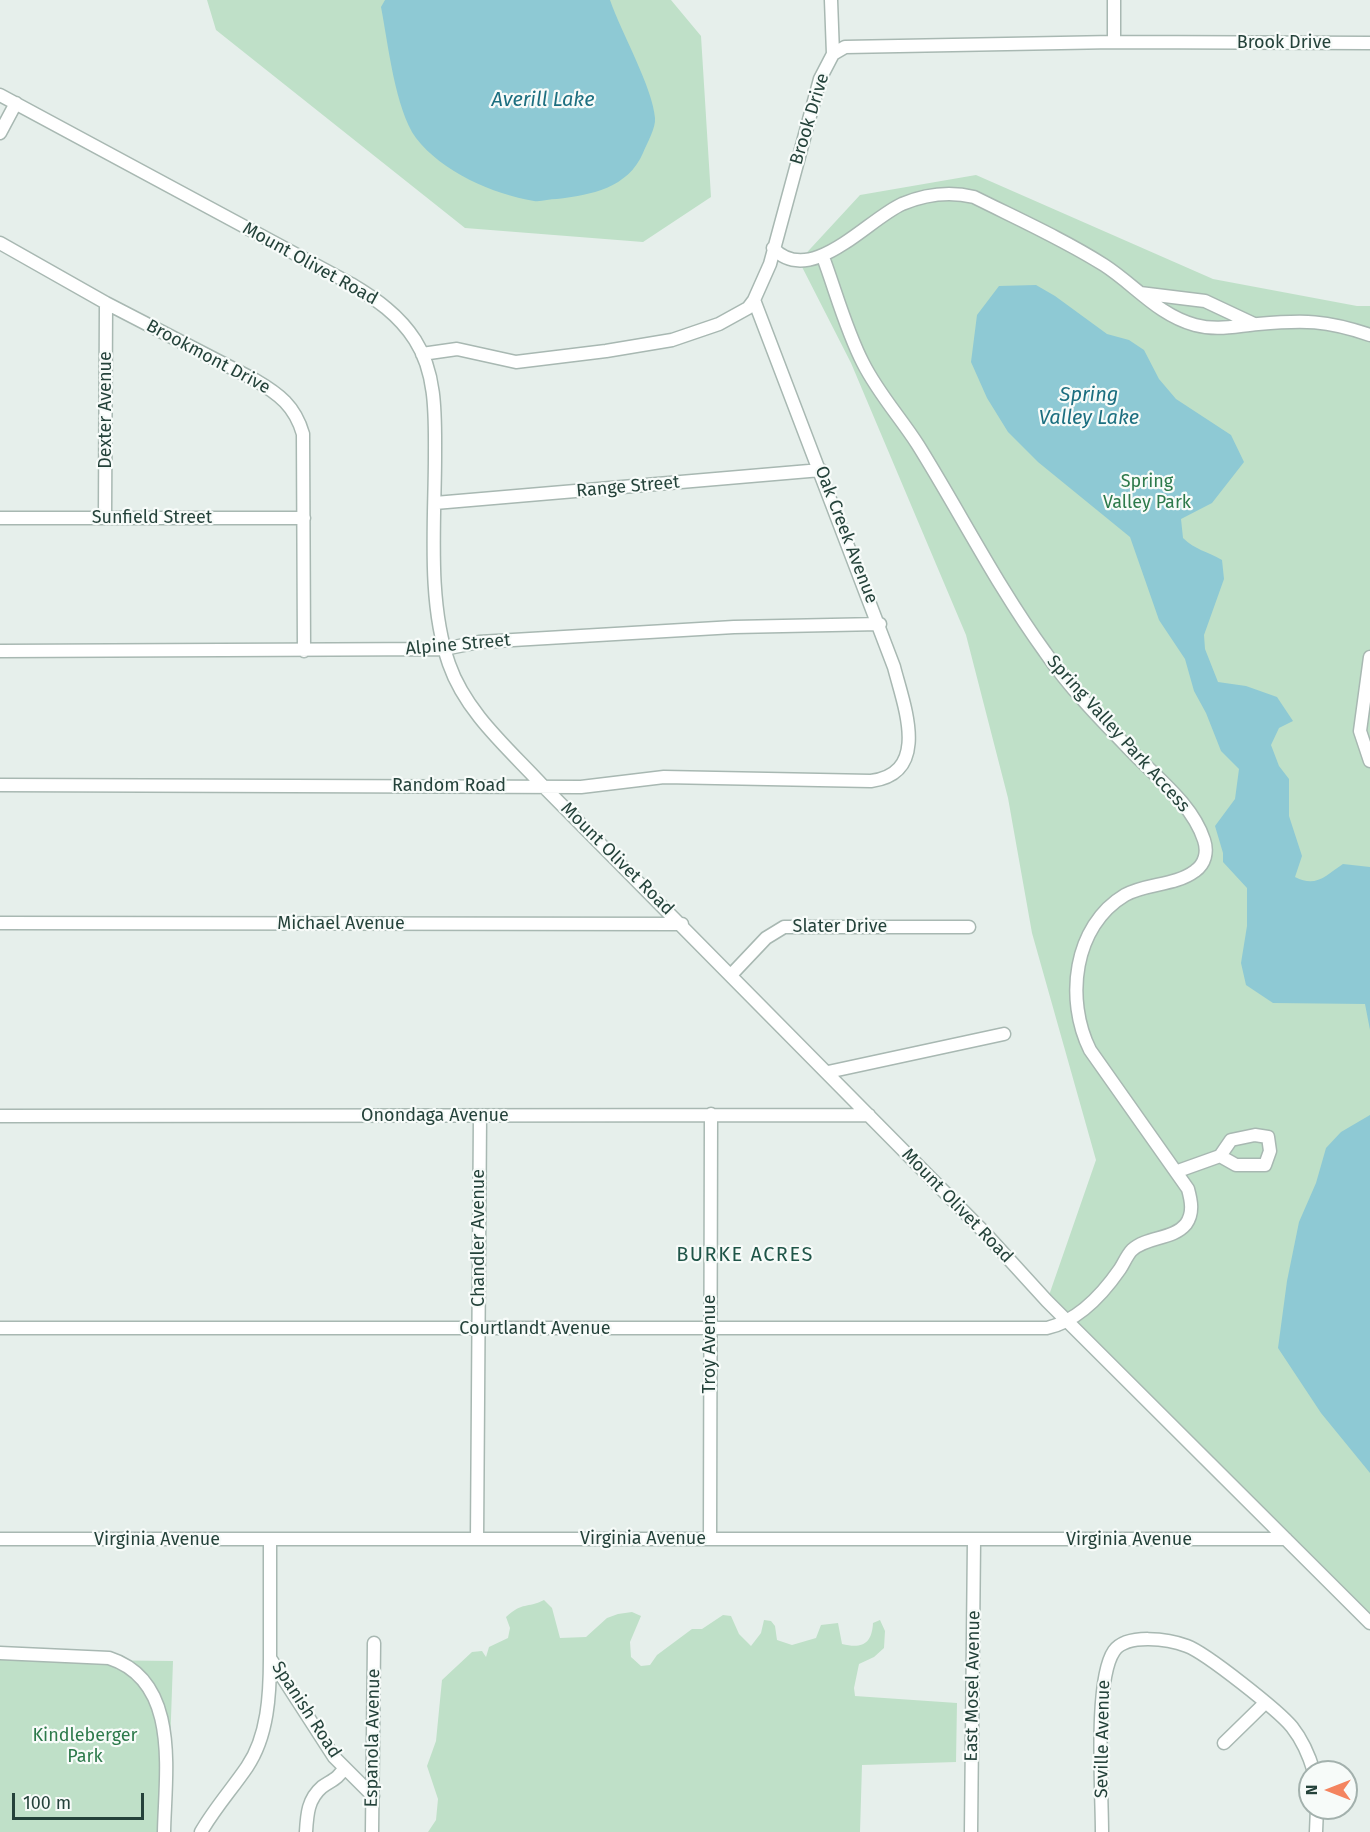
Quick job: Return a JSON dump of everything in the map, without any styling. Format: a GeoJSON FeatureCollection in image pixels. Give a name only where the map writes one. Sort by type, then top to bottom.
{"type":"FeatureCollection","features":[{"type":"Feature","properties":{"kind":"street"},"geometry":{"type":"LineString","coordinates":[[831,0],[833,54]]}},
{"type":"Feature","properties":{"kind":"street"},"geometry":{"type":"LineString","coordinates":[[1114,0],[1114,42]]}},
{"type":"Feature","properties":{"kind":"street","name":"Brook Drive"},"geometry":{"type":"LineString","coordinates":[[754,300],[773,248],[813,103],[833,54],[856,46],[1114,42],[1370,44]]}},
{"type":"Feature","properties":{"kind":"street","name":"Mount Olivet Road"},"geometry":{"type":"LineString","coordinates":[[0,94],[377,299],[405,326],[422,354],[429,375],[434,409],[436,605],[449,667],[473,710],[543,786],[828,1072],[1047,1301],[1070,1321],[1370,1623]]}},
{"type":"Feature","properties":{"kind":"street"},"geometry":{"type":"LineString","coordinates":[[0,133],[16,103]]}},
{"type":"Feature","properties":{"kind":"street"},"geometry":{"type":"LineString","coordinates":[[773,248],[785,258],[798,261],[823,256],[899,206],[931,195],[960,194],[974,197],[1062,240],[1118,274],[1156,308],[1194,324],[1233,329],[1254,324],[1327,322],[1370,335]]}},
{"type":"Feature","properties":{"kind":"street","name":"Brookmont Drive"},"geometry":{"type":"LineString","coordinates":[[0,243],[106,303],[255,380],[287,401],[300,422],[303,434],[304,651]]}},
{"type":"Feature","properties":{"kind":"street","name":"Spring Valley Park Access"},"geometry":{"type":"LineString","coordinates":[[823,256],[862,362],[885,400],[916,443],[988,566],[1061,674],[1106,725],[1184,805],[1204,840],[1205,855],[1198,869],[1182,877],[1137,890],[1113,904],[1091,930],[1085,943],[1077,976],[1077,1008],[1090,1050],[1178,1171],[1191,1199],[1191,1209],[1186,1224],[1173,1234],[1131,1251],[1112,1279],[1070,1321]]}},
{"type":"Feature","properties":{"kind":"street"},"geometry":{"type":"LineString","coordinates":[[1140,292],[1205,301],[1254,324]]}},
{"type":"Feature","properties":{"kind":"street"},"geometry":{"type":"LineString","coordinates":[[422,354],[457,349],[516,362],[606,351],[672,340],[704,329],[739,314],[754,300]]}},
{"type":"Feature","properties":{"kind":"street","name":"Oak Creek Avenue"},"geometry":{"type":"LineString","coordinates":[[754,300],[880,624],[894,667],[907,724],[907,759],[896,773]]}},
{"type":"Feature","properties":{"kind":"street","name":"Dexter Avenue"},"geometry":{"type":"LineString","coordinates":[[105,517],[106,303]]}},
{"type":"Feature","properties":{"kind":"street","name":"Range Street"},"geometry":{"type":"LineString","coordinates":[[435,503],[821,470]]}},
{"type":"Feature","properties":{"kind":"street","name":"Sunfield Street"},"geometry":{"type":"LineString","coordinates":[[0,518],[304,518]]}},
{"type":"Feature","properties":{"kind":"street","name":"Alpine Street"},"geometry":{"type":"LineString","coordinates":[[0,651],[444,649],[479,642],[734,627],[880,624]]}},
{"type":"Feature","properties":{"kind":"street"},"geometry":{"type":"LineString","coordinates":[[1370,657],[1360,731],[1370,761]]}},
{"type":"Feature","properties":{"kind":"street","name":"Random Road"},"geometry":{"type":"LineString","coordinates":[[0,785],[581,787],[664,777],[871,781],[896,773]]}},
{"type":"Feature","properties":{"kind":"street","name":"Michael Avenue"},"geometry":{"type":"LineString","coordinates":[[0,923],[682,924]]}},
{"type":"Feature","properties":{"kind":"street","name":"Slater Drive"},"geometry":{"type":"LineString","coordinates":[[731,975],[766,938],[784,927],[969,927]]}},
{"type":"Feature","properties":{"kind":"street"},"geometry":{"type":"LineString","coordinates":[[828,1072],[1004,1034]]}},
{"type":"Feature","properties":{"kind":"street","name":"Troy Avenue"},"geometry":{"type":"LineString","coordinates":[[710,1538],[711,1114]]}},
{"type":"Feature","properties":{"kind":"street","name":"Onondaga Avenue"},"geometry":{"type":"LineString","coordinates":[[0,1116],[869,1114]]}},
{"type":"Feature","properties":{"kind":"street","name":"Chandler Avenue"},"geometry":{"type":"LineString","coordinates":[[477,1539],[480,1116]]}},
{"type":"Feature","properties":{"kind":"street"},"geometry":{"type":"LineString","coordinates":[[1178,1171],[1220,1156]]}},
{"type":"Feature","properties":{"kind":"street","name":"Courtlandt Avenue"},"geometry":{"type":"LineString","coordinates":[[0,1328],[1047,1328],[1070,1321]]}},
{"type":"Feature","properties":{"kind":"street","name":"Virginia Avenue"},"geometry":{"type":"LineString","coordinates":[[0,1539],[710,1538],[974,1541],[1286,1539]]}},
{"type":"Feature","properties":{"kind":"street","name":"Spanish Road"},"geometry":{"type":"LineString","coordinates":[[270,1540],[270,1658],[344,1768],[373,1796]]}},
{"type":"Feature","properties":{"kind":"street","name":"East Mosel Avenue"},"geometry":{"type":"LineString","coordinates":[[971,1832],[974,1541]]}},
{"type":"Feature","properties":{"kind":"street","name":"Seville Avenue"},"geometry":{"type":"LineString","coordinates":[[1102,1832],[1103,1674],[1115,1649],[1132,1641],[1150,1640],[1188,1646],[1265,1703]]}},
{"type":"Feature","properties":{"kind":"street","name":"Espanola Avenue"},"geometry":{"type":"LineString","coordinates":[[372,1832],[374,1643]]}},
{"type":"Feature","properties":{"kind":"street"},"geometry":{"type":"LineString","coordinates":[[0,1653],[110,1658],[126,1663],[134,1671],[159,1708],[165,1739],[164,1832]]}},
{"type":"Feature","properties":{"kind":"street"},"geometry":{"type":"LineString","coordinates":[[201,1832],[249,1764],[255,1750],[269,1703],[270,1658]]}},
{"type":"Feature","properties":{"kind":"street"},"geometry":{"type":"LineString","coordinates":[[1224,1743],[1265,1703],[1290,1725],[1302,1741],[1309,1760]]}},
{"type":"Feature","properties":{"kind":"street"},"geometry":{"type":"LineString","coordinates":[[306,1832],[310,1800],[323,1786],[337,1780],[344,1768]]}},
{"type":"Feature","properties":{"kind":"green space"},"geometry":{"type":"Polygon","coordinates":[[[207,0],[671,0],[701,36],[711,197],[643,242],[465,228],[216,30],[207,0]]]}},
{"type":"Feature","properties":{"kind":"green space","name":"Spring Valley Park"},"geometry":{"type":"Polygon","coordinates":[[[976,175],[1213,279],[1357,306],[1370,306],[1370,1623],[1047,1301],[1096,1160],[1032,933],[1008,798],[966,635],[851,363],[799,261],[860,195],[976,175]]]}},
{"type":"Feature","properties":{"kind":"green space"},"geometry":{"type":"Polygon","coordinates":[[[544,1600],[552,1608],[560,1638],[586,1637],[607,1618],[618,1614],[632,1612],[641,1616],[630,1642],[631,1657],[641,1666],[650,1665],[657,1655],[692,1629],[702,1629],[723,1615],[731,1616],[739,1634],[751,1646],[761,1633],[764,1620],[771,1621],[775,1626],[777,1640],[792,1645],[816,1638],[821,1625],[838,1623],[842,1644],[855,1646],[868,1640],[873,1623],[880,1620],[885,1631],[884,1648],[874,1657],[859,1664],[854,1688],[855,1696],[957,1703],[956,1762],[862,1765],[860,1832],[428,1832],[436,1820],[438,1799],[427,1766],[436,1741],[442,1680],[472,1652],[482,1651],[486,1657],[489,1647],[508,1638],[510,1628],[506,1617],[512,1612],[544,1600]]]}},
{"type":"Feature","properties":{"kind":"green space","name":"Kindleberger Park"},"geometry":{"type":"Polygon","coordinates":[[[0,1659],[173,1661],[167,1832],[0,1832],[0,1659]]]}},
{"type":"Feature","properties":{"kind":"water","name":"Averill Lake"},"geometry":{"type":"Polygon","coordinates":[[[385,0],[610,0],[649,91],[655,118],[651,136],[636,165],[618,182],[607,188],[583,195],[539,201],[502,193],[469,180],[454,171],[427,150],[409,126],[398,93],[390,57],[381,7],[385,0]]]}},
{"type":"Feature","properties":{"kind":"water","name":"Spring Valley Lake"},"geometry":{"type":"Polygon","coordinates":[[[1036,285],[1107,334],[1129,340],[1144,350],[1159,379],[1176,399],[1231,435],[1244,462],[1212,503],[1181,519],[1183,538],[1197,548],[1222,560],[1224,579],[1204,635],[1205,649],[1218,682],[1246,686],[1277,697],[1293,721],[1279,728],[1271,745],[1279,766],[1289,779],[1289,816],[1302,856],[1295,877],[1315,881],[1343,864],[1370,867],[1370,1030],[1365,1004],[1273,1003],[1246,985],[1241,963],[1247,926],[1247,888],[1223,862],[1223,853],[1215,826],[1235,799],[1239,769],[1221,751],[1206,713],[1194,691],[1185,659],[1159,620],[1130,537],[1038,462],[1008,432],[987,398],[971,362],[977,315],[999,286],[1036,285]]]}},
{"type":"Feature","properties":{"kind":"water"},"geometry":{"type":"Polygon","coordinates":[[[1370,1115],[1370,1473],[1321,1413],[1278,1348],[1287,1281],[1299,1222],[1316,1183],[1326,1148],[1341,1132],[1370,1115]]]}},
{"type":"Feature","properties":{"kind":"district","name":"BURKE ACRES"},"geometry":{"type":"Point","coordinates":[745,1255]}}]}
